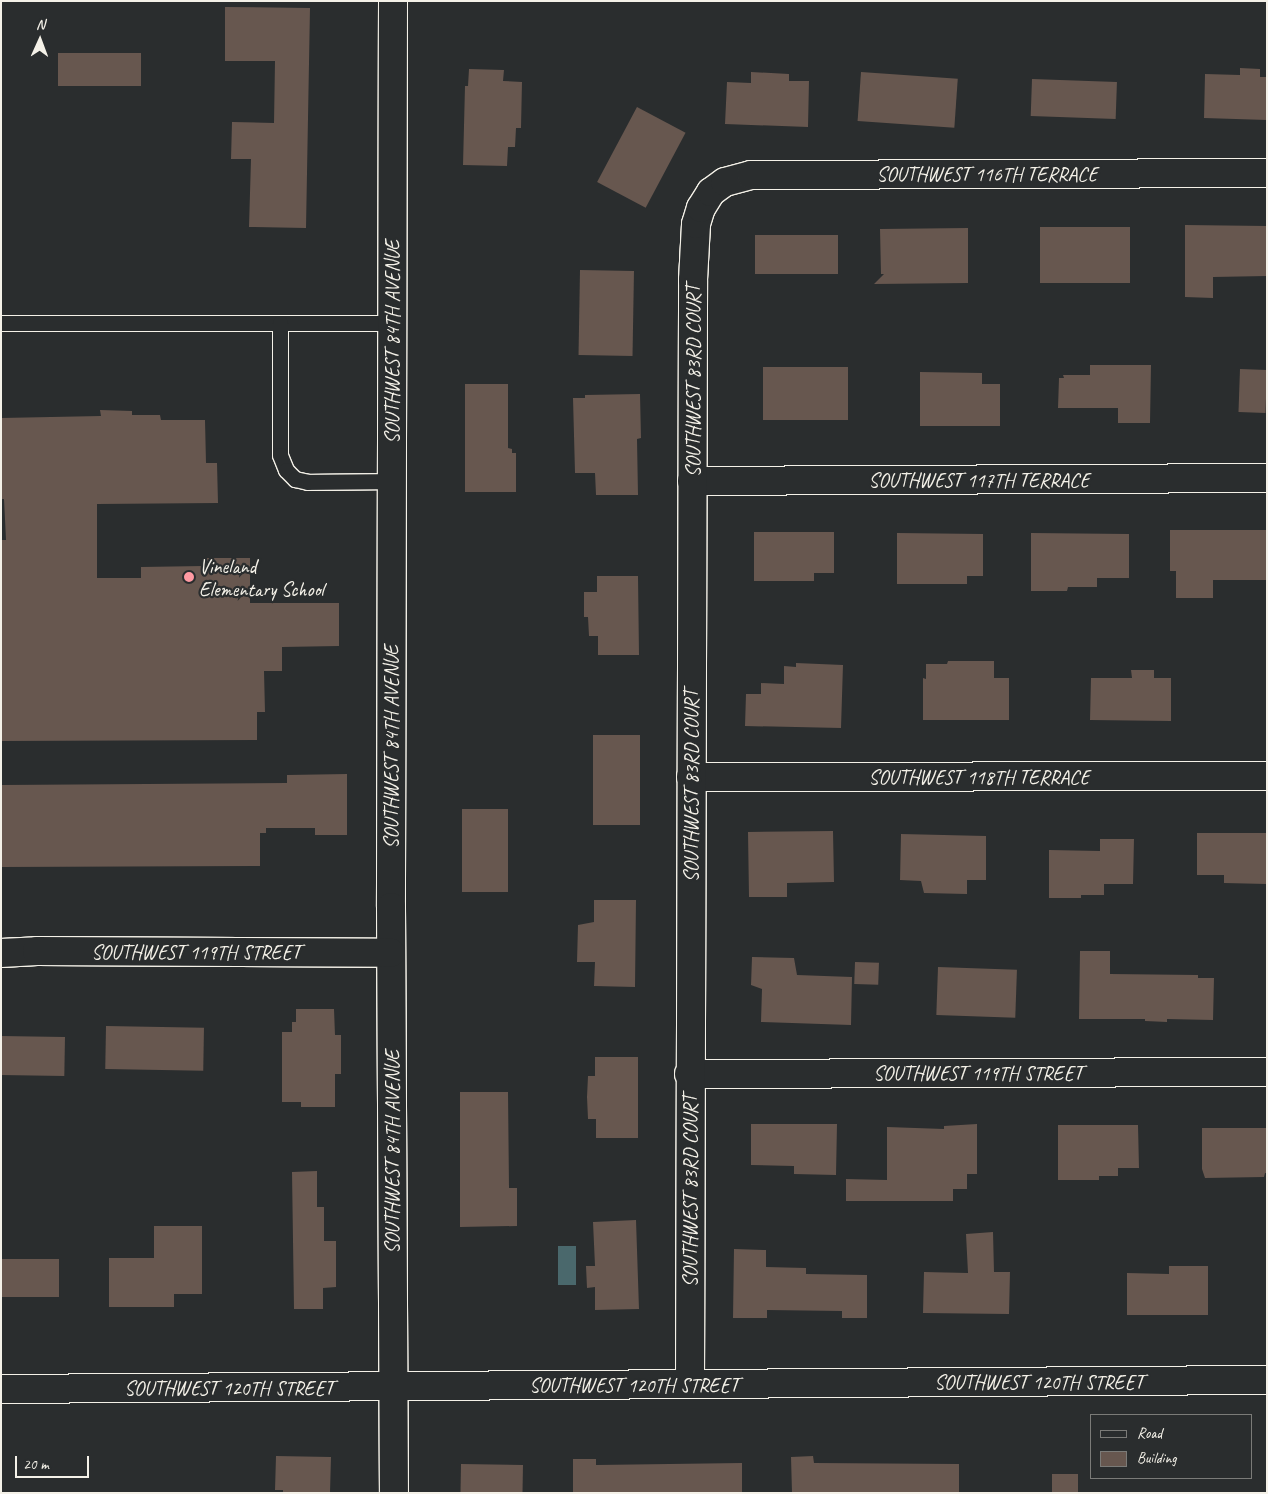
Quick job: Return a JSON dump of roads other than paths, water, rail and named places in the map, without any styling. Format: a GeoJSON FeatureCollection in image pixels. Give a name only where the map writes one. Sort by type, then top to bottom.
{"type":"FeatureCollection","features":[{"type":"Feature","properties":{"kind":"street","name":"SOUTHWEST 84TH AVENUE"},"geometry":{"type":"LineString","coordinates":[[393,1],[391,953],[394,1493]]}},
{"type":"Feature","properties":{"kind":"street","name":"SOUTHWEST 116TH TERRACE"},"geometry":{"type":"LineString","coordinates":[[711,192],[725,182],[751,175],[1267,173]]}},
{"type":"Feature","properties":{"kind":"street","name":"SOUTHWEST 83RD COURT"},"geometry":{"type":"LineString","coordinates":[[690,1384],[694,242],[700,208],[711,192]]}},
{"type":"Feature","properties":{"kind":"street","name":"SOUTHWEST 117TH TERRACE"},"geometry":{"type":"LineString","coordinates":[[692,481],[1267,478]]}},
{"type":"Feature","properties":{"kind":"street","name":"SOUTHWEST 118TH TERRACE"},"geometry":{"type":"LineString","coordinates":[[691,777],[1267,776]]}},
{"type":"Feature","properties":{"kind":"street","name":"SOUTHWEST 119TH STREET"},"geometry":{"type":"LineString","coordinates":[[1,953],[37,951],[391,953]]}},
{"type":"Feature","properties":{"kind":"street","name":"SOUTHWEST 119TH STREET"},"geometry":{"type":"LineString","coordinates":[[690,1074],[1267,1072]]}},
{"type":"Feature","properties":{"kind":"street","name":"SOUTHWEST 120TH STREET"},"geometry":{"type":"LineString","coordinates":[[1,1389],[1267,1380]]}},
{"type":"Feature","properties":{"kind":"lane"},"geometry":{"type":"LineString","coordinates":[[1,323],[392,323]]}},
{"type":"Feature","properties":{"kind":"lane"},"geometry":{"type":"LineString","coordinates":[[280,323],[280,455],[286,470],[295,478],[308,482],[392,481]]}},
{"type":"Feature","properties":{"kind":"water"},"geometry":{"type":"Polygon","coordinates":[[[558,1246],[576,1246],[576,1285],[558,1285],[558,1246]]]}},
{"type":"Feature","properties":{"kind":"place","name":"Vineland Elementary School"},"geometry":{"type":"Point","coordinates":[189,577]}}]}
